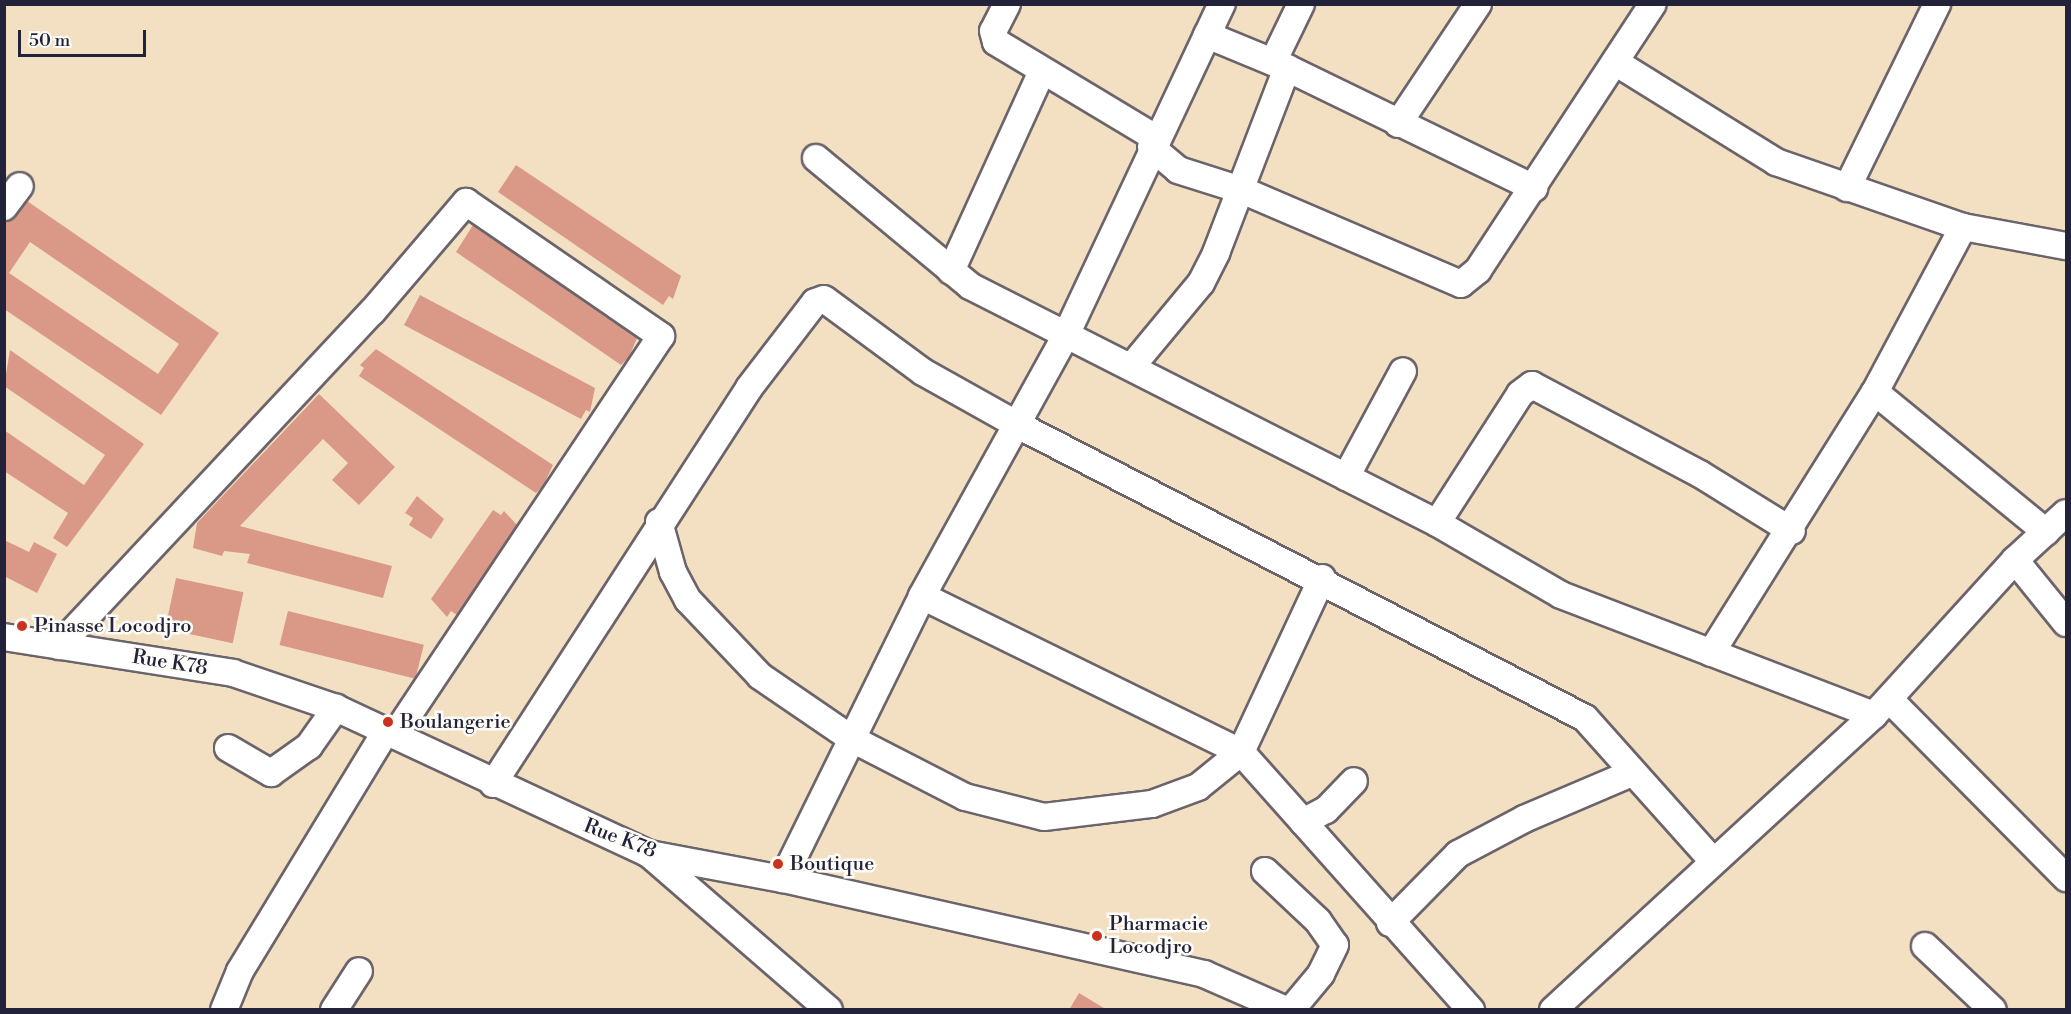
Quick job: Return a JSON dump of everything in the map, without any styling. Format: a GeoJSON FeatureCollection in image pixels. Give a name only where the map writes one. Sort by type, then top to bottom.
{"type":"FeatureCollection","features":[{"type":"Feature","properties":{"kind":"street"},"geometry":{"type":"LineString","coordinates":[[1007,4],[992,38],[1153,142],[1178,170],[1244,191],[1461,285],[1478,270],[1653,4]]}},
{"type":"Feature","properties":{"kind":"street"},"geometry":{"type":"LineString","coordinates":[[783,879],[922,596],[1066,335],[1153,142],[1222,4]]}},
{"type":"Feature","properties":{"kind":"street"},"geometry":{"type":"LineString","coordinates":[[1132,366],[1201,283],[1244,191],[1280,65],[1301,4]]}},
{"type":"Feature","properties":{"kind":"street"},"geometry":{"type":"LineString","coordinates":[[1398,124],[1478,4]]}},
{"type":"Feature","properties":{"kind":"street"},"geometry":{"type":"LineString","coordinates":[[1847,188],[1937,4]]}},
{"type":"Feature","properties":{"kind":"street"},"geometry":{"type":"LineString","coordinates":[[1207,35],[1280,65],[1534,188]]}},
{"type":"Feature","properties":{"kind":"street"},"geometry":{"type":"LineString","coordinates":[[1615,62],[1750,148],[1847,188],[1963,227],[2067,246]]}},
{"type":"Feature","properties":{"kind":"street"},"geometry":{"type":"LineString","coordinates":[[951,271],[1042,71]]}},
{"type":"Feature","properties":{"kind":"street"},"geometry":{"type":"LineString","coordinates":[[816,158],[951,271],[1066,335],[1132,366],[1437,523],[1561,596],[1711,653],[1882,707],[2067,878]]}},
{"type":"Feature","properties":{"kind":"street"},"geometry":{"type":"LineString","coordinates":[[4,207],[20,186]]}},
{"type":"Feature","properties":{"kind":"street"},"geometry":{"type":"LineString","coordinates":[[59,646],[380,304],[466,202],[661,336],[391,733],[240,971],[224,1010]]}},
{"type":"Feature","properties":{"kind":"street"},"geometry":{"type":"LineString","coordinates":[[1711,653],[1792,531],[1875,392],[1963,227]]}},
{"type":"Feature","properties":{"kind":"street"},"geometry":{"type":"LineString","coordinates":[[493,784],[659,522],[749,388],[819,300],[829,302],[923,372],[1016,424],[1322,578],[1585,718],[1711,859]]}},
{"type":"Feature","properties":{"kind":"street"},"geometry":{"type":"LineString","coordinates":[[1346,477],[1403,371]]}},
{"type":"Feature","properties":{"kind":"street"},"geometry":{"type":"LineString","coordinates":[[1437,523],[1520,394],[1532,385],[1700,474],[1792,531]]}},
{"type":"Feature","properties":{"kind":"street"},"geometry":{"type":"LineString","coordinates":[[1875,392],[2046,532]]}},
{"type":"Feature","properties":{"kind":"street"},"geometry":{"type":"LineString","coordinates":[[1553,1010],[1711,859],[1882,707],[2015,560],[2067,513]]}},
{"type":"Feature","properties":{"kind":"street"},"geometry":{"type":"LineString","coordinates":[[659,522],[673,572],[712,627],[760,676],[852,739],[965,797],[1044,817],[1152,804],[1198,787],[1241,752],[1322,578]]}},
{"type":"Feature","properties":{"kind":"street"},"geometry":{"type":"LineString","coordinates":[[2015,560],[2067,623]]}},
{"type":"Feature","properties":{"kind":"street"},"geometry":{"type":"LineString","coordinates":[[922,596],[1241,752],[1390,923],[1471,1010]]}},
{"type":"Feature","properties":{"kind":"street","name":"Rue K78"},"geometry":{"type":"LineString","coordinates":[[4,637],[232,673],[336,708],[493,784],[649,854],[783,879],[1204,974],[1289,1010]]}},
{"type":"Feature","properties":{"kind":"street"},"geometry":{"type":"LineString","coordinates":[[228,748],[271,773],[309,746],[336,708]]}},
{"type":"Feature","properties":{"kind":"street"},"geometry":{"type":"LineString","coordinates":[[1390,923],[1458,854],[1524,819],[1632,773]]}},
{"type":"Feature","properties":{"kind":"street"},"geometry":{"type":"LineString","coordinates":[[1303,822],[1326,810],[1354,781]]}},
{"type":"Feature","properties":{"kind":"street"},"geometry":{"type":"LineString","coordinates":[[649,854],[829,1010]]}},
{"type":"Feature","properties":{"kind":"street"},"geometry":{"type":"LineString","coordinates":[[1264,871],[1335,945],[1321,974],[1289,1010]]}},
{"type":"Feature","properties":{"kind":"street"},"geometry":{"type":"LineString","coordinates":[[1925,946],[1993,1010]]}},
{"type":"Feature","properties":{"kind":"street"},"geometry":{"type":"LineString","coordinates":[[334,1010],[359,971]]}},
{"type":"Feature","properties":{"kind":"building"},"geometry":{"type":"Polygon","coordinates":[[[516,165],[681,276],[673,299],[669,296],[663,305],[498,192],[516,165]]]}},
{"type":"Feature","properties":{"kind":"building"},"geometry":{"type":"Polygon","coordinates":[[[27,201],[219,333],[161,415],[4,309],[4,222],[27,201]],[[30,242],[9,273],[158,374],[179,344],[30,242]]]}},
{"type":"Feature","properties":{"kind":"building"},"geometry":{"type":"Polygon","coordinates":[[[473,225],[637,338],[629,357],[621,365],[456,252],[473,225]]]}},
{"type":"Feature","properties":{"kind":"building"},"geometry":{"type":"Polygon","coordinates":[[[420,295],[595,388],[590,412],[586,410],[581,419],[404,325],[420,295]]]}},
{"type":"Feature","properties":{"kind":"building"},"geometry":{"type":"Polygon","coordinates":[[[376,349],[553,465],[543,486],[536,493],[359,376],[364,368],[360,365],[376,349]]]}},
{"type":"Feature","properties":{"kind":"building"},"geometry":{"type":"Polygon","coordinates":[[[10,350],[144,444],[67,547],[53,538],[68,513],[4,471],[4,430],[84,485],[105,455],[4,386],[10,350]]]}},
{"type":"Feature","properties":{"kind":"building"},"geometry":{"type":"Polygon","coordinates":[[[319,394],[395,467],[359,505],[332,480],[348,463],[323,439],[240,526],[392,566],[383,598],[247,563],[250,554],[224,551],[222,556],[193,548],[197,523],[319,394]]]}},
{"type":"Feature","properties":{"kind":"building"},"geometry":{"type":"Polygon","coordinates":[[[417,496],[444,519],[431,539],[409,525],[413,518],[405,513],[417,496]]]}},
{"type":"Feature","properties":{"kind":"building"},"geometry":{"type":"Polygon","coordinates":[[[493,510],[501,515],[504,511],[517,525],[457,615],[451,611],[447,617],[431,599],[493,510]]]}},
{"type":"Feature","properties":{"kind":"building"},"geometry":{"type":"Polygon","coordinates":[[[4,540],[29,552],[34,542],[57,554],[37,593],[4,576],[4,540]]]}},
{"type":"Feature","properties":{"kind":"building"},"geometry":{"type":"Polygon","coordinates":[[[176,578],[243,592],[233,643],[165,629],[176,578]]]}},
{"type":"Feature","properties":{"kind":"building"},"geometry":{"type":"Polygon","coordinates":[[[288,611],[424,645],[415,679],[280,645],[288,611]]]}},
{"type":"Feature","properties":{"kind":"building"},"geometry":{"type":"Polygon","coordinates":[[[1079,993],[1107,1010],[1069,1010],[1079,993]]]}},
{"type":"Feature","properties":{"kind":"place","name":"Pinasse Locodjro"},"geometry":{"type":"Point","coordinates":[22,626]}},
{"type":"Feature","properties":{"kind":"place","name":"Boulangerie"},"geometry":{"type":"Point","coordinates":[388,722]}},
{"type":"Feature","properties":{"kind":"place","name":"Boutique"},"geometry":{"type":"Point","coordinates":[778,864]}},
{"type":"Feature","properties":{"kind":"place","name":"Pharmacie Locodjro"},"geometry":{"type":"Point","coordinates":[1097,936]}}]}
